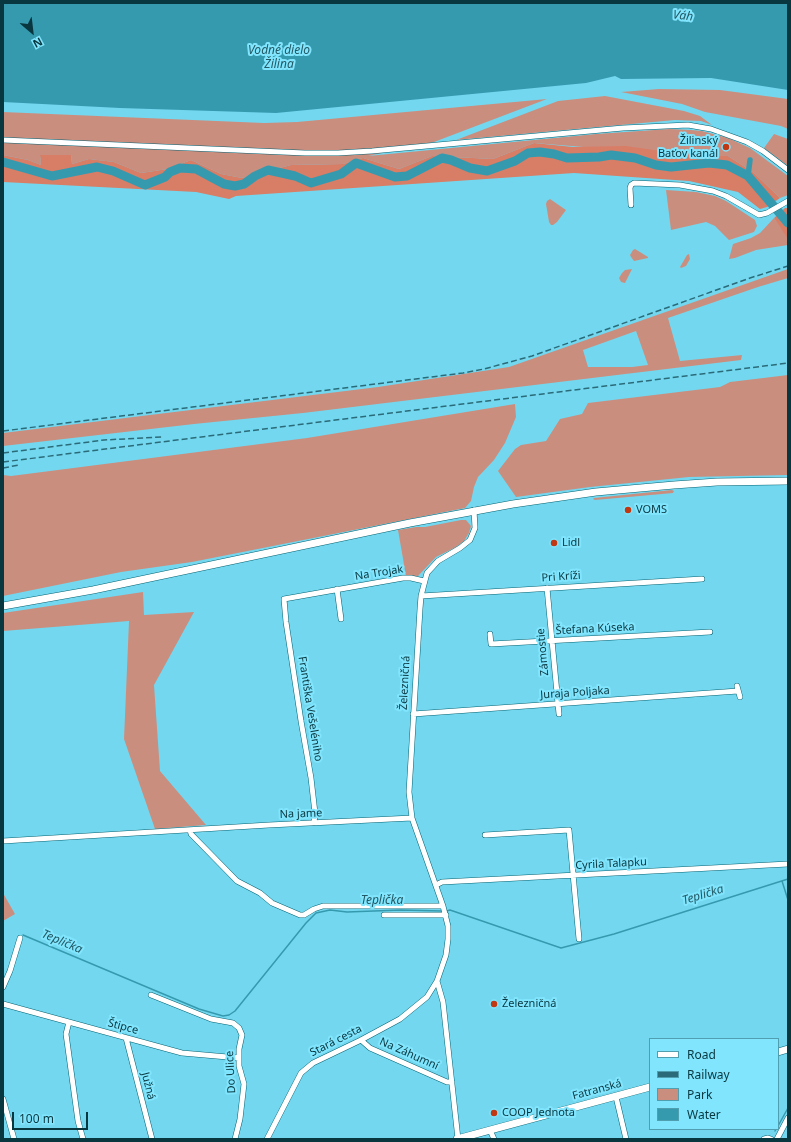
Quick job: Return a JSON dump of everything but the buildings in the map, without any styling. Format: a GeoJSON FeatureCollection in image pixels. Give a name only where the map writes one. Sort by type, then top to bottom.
{"type":"FeatureCollection","features":[{"type":"Feature","properties":{"kind":"main road"},"geometry":{"type":"LineString","coordinates":[[3,606],[100,589],[474,510],[547,498],[645,487],[717,482],[788,481]]}},
{"type":"Feature","properties":{"kind":"main road","name":"Fatranská"},"geometry":{"type":"LineString","coordinates":[[458,1139],[649,1087]]}},
{"type":"Feature","properties":{"kind":"street"},"geometry":{"type":"LineString","coordinates":[[3,140],[305,153],[338,153],[623,128],[688,125],[711,129],[747,142],[763,151],[788,170]]}},
{"type":"Feature","properties":{"kind":"street"},"geometry":{"type":"LineString","coordinates":[[631,205],[630,188],[634,183],[694,187],[713,191],[739,203],[755,214],[763,215],[788,201]]}},
{"type":"Feature","properties":{"kind":"street","name":"Železničná"},"geometry":{"type":"LineString","coordinates":[[437,981],[446,955],[448,926],[446,914],[412,818],[409,792],[421,596],[424,581],[432,566],[470,540],[475,528],[474,510]]}},
{"type":"Feature","properties":{"kind":"street","name":"Na Trojak"},"geometry":{"type":"LineString","coordinates":[[284,599],[403,578],[424,581]]}},
{"type":"Feature","properties":{"kind":"street","name":"Pri Kríži"},"geometry":{"type":"LineString","coordinates":[[421,596],[702,579]]}},
{"type":"Feature","properties":{"kind":"street","name":"Zámostie"},"geometry":{"type":"LineString","coordinates":[[547,588],[559,714]]}},
{"type":"Feature","properties":{"kind":"street"},"geometry":{"type":"LineString","coordinates":[[337,589],[341,619]]}},
{"type":"Feature","properties":{"kind":"street","name":"Františka Vešeléniho"},"geometry":{"type":"LineString","coordinates":[[284,599],[300,721],[311,778],[315,813],[314,823]]}},
{"type":"Feature","properties":{"kind":"street","name":"Štefana Kúseka"},"geometry":{"type":"LineString","coordinates":[[490,634],[491,644],[710,632]]}},
{"type":"Feature","properties":{"kind":"street","name":"Juraja Poljaka"},"geometry":{"type":"LineString","coordinates":[[413,714],[558,704],[737,688],[740,697]]}},
{"type":"Feature","properties":{"kind":"street","name":"Na jame"},"geometry":{"type":"LineString","coordinates":[[3,841],[412,818]]}},
{"type":"Feature","properties":{"kind":"street"},"geometry":{"type":"LineString","coordinates":[[190,830],[192,834],[237,881],[260,893],[272,903],[300,915],[304,915],[323,906],[443,906]]}},
{"type":"Feature","properties":{"kind":"street"},"geometry":{"type":"LineString","coordinates":[[485,835],[569,830],[579,939]]}},
{"type":"Feature","properties":{"kind":"street"},"geometry":{"type":"LineString","coordinates":[[786,857],[788,865]]}},
{"type":"Feature","properties":{"kind":"street","name":"Cyrila Talapku"},"geometry":{"type":"LineString","coordinates":[[436,885],[442,882],[788,865]]}},
{"type":"Feature","properties":{"kind":"street"},"geometry":{"type":"LineString","coordinates":[[384,915],[446,914]]}},
{"type":"Feature","properties":{"kind":"street"},"geometry":{"type":"LineString","coordinates":[[3,987],[10,971],[20,938]]}},
{"type":"Feature","properties":{"kind":"street"},"geometry":{"type":"LineString","coordinates":[[437,981],[442,1002],[458,1139]]}},
{"type":"Feature","properties":{"kind":"street","name":"Stará cesta"},"geometry":{"type":"LineString","coordinates":[[267,1139],[301,1073],[313,1063],[400,1019],[427,997],[437,981]]}},
{"type":"Feature","properties":{"kind":"street","name":"Do Ulice"},"geometry":{"type":"LineString","coordinates":[[151,995],[211,1019],[236,1025],[241,1031],[242,1035],[239,1058],[241,1075],[244,1084],[240,1119],[235,1139]]}},
{"type":"Feature","properties":{"kind":"street","name":"Štipce"},"geometry":{"type":"LineString","coordinates":[[3,1004],[182,1053],[239,1058]]}},
{"type":"Feature","properties":{"kind":"street"},"geometry":{"type":"LineString","coordinates":[[69,1022],[66,1034],[78,1121],[83,1139]]}},
{"type":"Feature","properties":{"kind":"street","name":"Južná"},"geometry":{"type":"LineString","coordinates":[[126,1038],[152,1139]]}},
{"type":"Feature","properties":{"kind":"street","name":"Na Záhumní"},"geometry":{"type":"LineString","coordinates":[[361,1040],[370,1048],[447,1082],[452,1082]]}},
{"type":"Feature","properties":{"kind":"street"},"geometry":{"type":"LineString","coordinates":[[616,1096],[626,1139]]}},
{"type":"Feature","properties":{"kind":"street"},"geometry":{"type":"LineString","coordinates":[[3,1099],[14,1139]]}},
{"type":"Feature","properties":{"kind":"street"},"geometry":{"type":"LineString","coordinates":[[777,1139],[788,1118]]}},
{"type":"Feature","properties":{"kind":"street"},"geometry":{"type":"LineString","coordinates":[[490,1130],[494,1139]]}},
{"type":"Feature","properties":{"kind":"street"},"geometry":{"type":"LineString","coordinates":[[764,1139],[771,1139]]}},
{"type":"Feature","properties":{"kind":"green space"},"geometry":{"type":"Polygon","coordinates":[[[659,89],[720,90],[788,99],[788,129],[781,126],[705,112],[682,104],[621,92],[659,89]]]}},
{"type":"Feature","properties":{"kind":"green space"},"geometry":{"type":"Polygon","coordinates":[[[605,96],[684,111],[700,116],[712,125],[701,121],[675,120],[456,140],[558,101],[605,96]]]}},
{"type":"Feature","properties":{"kind":"green space"},"geometry":{"type":"Polygon","coordinates":[[[547,99],[434,142],[368,156],[596,134],[669,129],[702,131],[728,138],[750,148],[788,176],[788,195],[780,198],[754,173],[728,156],[695,156],[534,143],[493,159],[432,156],[399,169],[363,158],[343,164],[291,165],[242,178],[221,174],[191,160],[168,169],[141,173],[114,162],[89,159],[72,164],[71,155],[40,155],[41,165],[28,160],[3,155],[3,112],[264,123],[297,122],[547,99]]]}},
{"type":"Feature","properties":{"kind":"green space"},"geometry":{"type":"Polygon","coordinates":[[[774,134],[788,139],[788,166],[764,148],[774,134]]]}},
{"type":"Feature","properties":{"kind":"green space"},"geometry":{"type":"Polygon","coordinates":[[[666,190],[696,192],[715,196],[726,201],[755,220],[757,226],[754,232],[729,240],[715,226],[706,222],[671,230],[666,190]]]}},
{"type":"Feature","properties":{"kind":"green space"},"geometry":{"type":"Polygon","coordinates":[[[550,199],[566,210],[553,225],[549,222],[546,204],[550,199]]]}},
{"type":"Feature","properties":{"kind":"green space"},"geometry":{"type":"Polygon","coordinates":[[[774,218],[787,236],[788,245],[756,250],[729,259],[733,244],[751,238],[760,233],[774,218]]]}},
{"type":"Feature","properties":{"kind":"green space"},"geometry":{"type":"Polygon","coordinates":[[[635,249],[648,258],[634,261],[630,255],[635,249]]]}},
{"type":"Feature","properties":{"kind":"green space"},"geometry":{"type":"Polygon","coordinates":[[[689,254],[690,259],[686,266],[681,268],[680,267],[689,254]]]}},
{"type":"Feature","properties":{"kind":"green space"},"geometry":{"type":"Polygon","coordinates":[[[632,269],[625,283],[621,282],[619,278],[622,273],[625,270],[632,269]]]}},
{"type":"Feature","properties":{"kind":"green space"},"geometry":{"type":"Polygon","coordinates":[[[788,269],[788,278],[668,318],[680,361],[742,355],[741,360],[303,413],[3,446],[3,433],[378,387],[509,367],[788,269]],[[636,331],[583,350],[588,367],[632,367],[648,365],[636,331]]]}},
{"type":"Feature","properties":{"kind":"green space"},"geometry":{"type":"Polygon","coordinates":[[[788,375],[788,475],[689,477],[590,487],[516,497],[498,471],[515,449],[521,445],[546,441],[560,419],[582,414],[588,403],[720,387],[730,382],[788,375]]]}},
{"type":"Feature","properties":{"kind":"green space"},"geometry":{"type":"Polygon","coordinates":[[[515,404],[516,417],[505,443],[494,460],[478,477],[471,501],[465,508],[192,562],[121,572],[3,596],[3,475],[11,476],[307,438],[515,404]]]}},
{"type":"Feature","properties":{"kind":"green space"},"geometry":{"type":"Polygon","coordinates":[[[674,491],[673,493],[593,499],[594,498],[674,491]]]}},
{"type":"Feature","properties":{"kind":"green space"},"geometry":{"type":"Polygon","coordinates":[[[466,520],[471,526],[464,541],[456,547],[436,557],[418,576],[406,576],[398,530],[425,527],[466,520]]]}},
{"type":"Feature","properties":{"kind":"green space"},"geometry":{"type":"Polygon","coordinates":[[[143,592],[144,615],[194,612],[154,685],[160,771],[206,825],[155,829],[124,739],[129,621],[3,631],[3,613],[143,592]]]}},
{"type":"Feature","properties":{"kind":"green space"},"geometry":{"type":"Polygon","coordinates":[[[3,893],[15,914],[3,921],[3,893]]]}},
{"type":"Feature","properties":{"kind":"shaded area"},"geometry":{"type":"Polygon","coordinates":[[[534,143],[573,147],[626,146],[695,156],[728,156],[754,173],[780,198],[767,207],[760,209],[738,192],[689,181],[574,173],[236,196],[229,199],[196,192],[3,182],[3,155],[28,160],[41,165],[40,155],[71,155],[72,164],[89,159],[114,162],[141,173],[168,169],[191,160],[221,174],[242,178],[291,165],[343,164],[363,158],[399,169],[432,156],[493,159],[534,143]]]}},
{"type":"Feature","properties":{"kind":"shaded area"},"geometry":{"type":"Polygon","coordinates":[[[785,208],[788,208],[788,239],[774,218],[785,208]]]}},
{"type":"Feature","properties":{"kind":"water","name":"Vodné dielo Žilina"},"geometry":{"type":"Polygon","coordinates":[[[3,3],[788,3],[788,90],[711,78],[621,79],[615,76],[586,83],[276,113],[120,108],[3,102],[3,3]]]}},
{"type":"Feature","properties":{"kind":"waterway"},"geometry":{"type":"LineString","coordinates":[[3,162],[52,176],[97,167],[113,171],[145,185],[165,177],[170,172],[180,168],[196,169],[224,184],[235,186],[244,184],[255,176],[268,170],[295,176],[311,183],[341,174],[356,163],[395,177],[407,176],[442,158],[470,168],[487,171],[515,161],[528,153],[540,152],[567,158],[611,155],[635,158],[656,165],[671,167],[709,163],[727,165],[748,176],[788,223]]}},
{"type":"Feature","properties":{"kind":"waterway"},"geometry":{"type":"LineString","coordinates":[[748,176],[750,160]]}},
{"type":"Feature","properties":{"kind":"waterway","name":"Teplička"},"geometry":{"type":"LineString","coordinates":[[446,911],[450,910],[561,948],[614,934],[788,879]]}},
{"type":"Feature","properties":{"kind":"waterway"},"geometry":{"type":"LineString","coordinates":[[782,881],[788,900]]}},
{"type":"Feature","properties":{"kind":"waterway","name":"Teplička"},"geometry":{"type":"LineString","coordinates":[[23,935],[199,1009],[223,1016],[229,1015],[235,1011],[306,923],[316,913],[330,910],[347,912],[401,910],[442,911]]}},
{"type":"Feature","properties":{"kind":"waterway"},"geometry":{"type":"LineString","coordinates":[[779,1124],[788,1108]]}},
{"type":"Feature","properties":{"kind":"railway"},"geometry":{"type":"LineString","coordinates":[[3,431],[463,373],[484,369],[532,356],[750,278],[788,266]]}},
{"type":"Feature","properties":{"kind":"railway"},"geometry":{"type":"LineString","coordinates":[[3,462],[788,363]]}},
{"type":"Feature","properties":{"kind":"railway"},"geometry":{"type":"LineString","coordinates":[[3,453],[104,440],[162,437]]}},
{"type":"Feature","properties":{"kind":"railway"},"geometry":{"type":"LineString","coordinates":[[3,468],[19,465]]}},
{"type":"Feature","properties":{"kind":"place","name":"Žilinský Baťov kanál"},"geometry":{"type":"Point","coordinates":[726,147]}},
{"type":"Feature","properties":{"kind":"place","name":"VOMS"},"geometry":{"type":"Point","coordinates":[628,510]}},
{"type":"Feature","properties":{"kind":"place","name":"Lidl"},"geometry":{"type":"Point","coordinates":[554,543]}},
{"type":"Feature","properties":{"kind":"place","name":"Železničná"},"geometry":{"type":"Point","coordinates":[494,1004]}},
{"type":"Feature","properties":{"kind":"place","name":"COOP Jednota"},"geometry":{"type":"Point","coordinates":[494,1113]}},
{"type":"Feature","properties":{"kind":"water label","name":"Váh"},"geometry":{"type":"Point","coordinates":[683,16]}}]}
